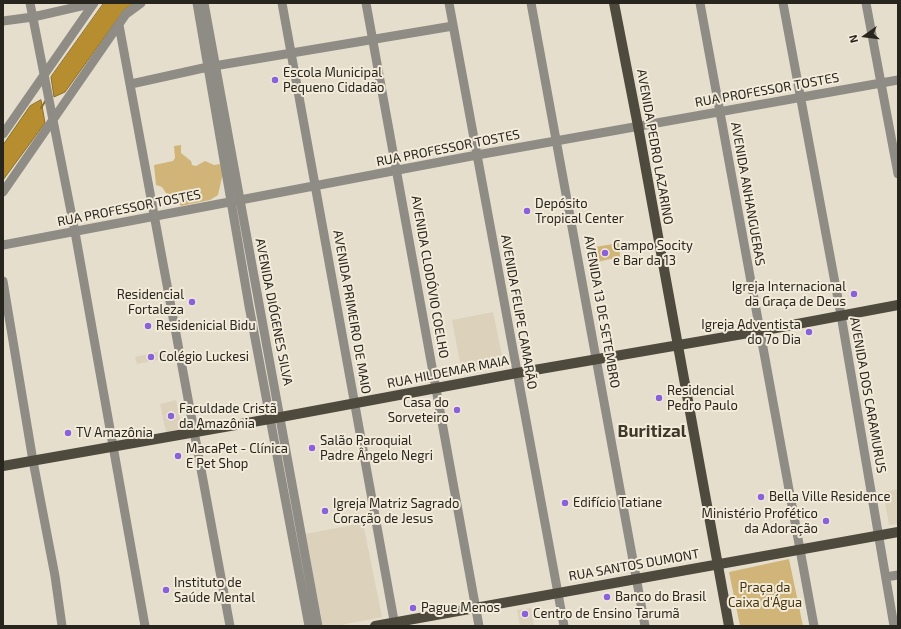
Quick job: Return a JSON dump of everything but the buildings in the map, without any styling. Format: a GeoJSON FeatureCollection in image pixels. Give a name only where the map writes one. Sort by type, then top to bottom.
{"type":"FeatureCollection","features":[{"type":"Feature","properties":{"kind":"main road","name":"AVENIDA PEDRO LAZARINO"},"geometry":{"type":"LineString","coordinates":[[614,3],[638,126],[729,626]]}},
{"type":"Feature","properties":{"kind":"main road","name":"RUA HILDEMAR MAIA"},"geometry":{"type":"LineString","coordinates":[[3,466],[271,419],[677,344],[760,331],[841,314],[898,305]]}},
{"type":"Feature","properties":{"kind":"main road","name":"RUA SANTOS DUMONT"},"geometry":{"type":"LineString","coordinates":[[375,626],[395,624],[557,592],[898,532]]}},
{"type":"Feature","properties":{"kind":"street"},"geometry":{"type":"LineString","coordinates":[[30,3],[43,76],[75,232],[145,626]]}},
{"type":"Feature","properties":{"kind":"street"},"geometry":{"type":"LineString","coordinates":[[3,21],[33,17],[94,3]]}},
{"type":"Feature","properties":{"kind":"street"},"geometry":{"type":"LineString","coordinates":[[3,134],[94,3]]}},
{"type":"Feature","properties":{"kind":"street"},"geometry":{"type":"LineString","coordinates":[[3,192],[126,14],[141,3]]}},
{"type":"Feature","properties":{"kind":"street","name":"AVENIDA DIÓGENES SILVA"},"geometry":{"type":"LineString","coordinates":[[196,3],[212,66]]}},
{"type":"Feature","properties":{"kind":"street","name":"AVENIDA DIÓGENES SILVA"},"geometry":{"type":"LineString","coordinates":[[204,3],[212,66],[236,201],[259,304],[281,417],[309,626]]}},
{"type":"Feature","properties":{"kind":"street","name":"AVENIDA PRIMEIRO DE MAIO"},"geometry":{"type":"LineString","coordinates":[[282,3],[395,624]]}},
{"type":"Feature","properties":{"kind":"street","name":"AVENIDA CLODÓVIO COELHO"},"geometry":{"type":"LineString","coordinates":[[366,3],[398,171],[479,626]]}},
{"type":"Feature","properties":{"kind":"street","name":"AVENIDA FELIPE CAMARÃO"},"geometry":{"type":"LineString","coordinates":[[449,3],[564,626]]}},
{"type":"Feature","properties":{"kind":"street","name":"AVENIDA 13 DE SETEMBRO"},"geometry":{"type":"LineString","coordinates":[[531,3],[598,359],[646,626]]}},
{"type":"Feature","properties":{"kind":"street","name":"AVENIDA ANHANGUERAS"},"geometry":{"type":"LineString","coordinates":[[700,3],[814,626]]}},
{"type":"Feature","properties":{"kind":"street","name":"AVENIDA DOS CARAMURUS"},"geometry":{"type":"LineString","coordinates":[[782,3],[841,314],[886,577],[895,616],[894,626]]}},
{"type":"Feature","properties":{"kind":"street"},"geometry":{"type":"LineString","coordinates":[[866,3],[898,174]]}},
{"type":"Feature","properties":{"kind":"street"},"geometry":{"type":"LineString","coordinates":[[119,25],[230,626]]}},
{"type":"Feature","properties":{"kind":"street"},"geometry":{"type":"LineString","coordinates":[[131,84],[212,66],[453,26]]}},
{"type":"Feature","properties":{"kind":"street","name":"RUA PROFESSOR TOSTES"},"geometry":{"type":"LineString","coordinates":[[3,245],[477,155],[898,80]]}},
{"type":"Feature","properties":{"kind":"street","name":"AVENIDA DIÓGENES SILVA"},"geometry":{"type":"LineString","coordinates":[[236,201],[249,306],[271,419],[318,626]]}},
{"type":"Feature","properties":{"kind":"street"},"geometry":{"type":"LineString","coordinates":[[3,281],[33,460],[55,576],[62,626]]}},
{"type":"Feature","properties":{"kind":"street"},"geometry":{"type":"LineString","coordinates":[[249,306],[259,304]]}},
{"type":"Feature","properties":{"kind":"street"},"geometry":{"type":"LineString","coordinates":[[886,577],[898,575]]}},
{"type":"Feature","properties":{"kind":"shaded area"},"geometry":{"type":"Polygon","coordinates":[[[104,3],[134,3],[124,10],[65,92],[54,97],[51,77],[104,3]]]}},
{"type":"Feature","properties":{"kind":"shaded area"},"geometry":{"type":"Polygon","coordinates":[[[41,100],[45,123],[3,180],[3,145],[30,106],[41,100]]]}},
{"type":"Feature","properties":{"kind":"shaded area"},"geometry":{"type":"Polygon","coordinates":[[[493,312],[504,365],[462,373],[452,320],[493,312]]]}},
{"type":"Feature","properties":{"kind":"shaded area","name":"Colégio Luckesi"},"geometry":{"type":"Polygon","coordinates":[[[165,350],[168,358],[137,364],[135,357],[165,350]]]}},
{"type":"Feature","properties":{"kind":"shaded area","name":"Faculdade Cristã da Amazônia"},"geometry":{"type":"Polygon","coordinates":[[[176,400],[182,428],[166,432],[160,404],[176,400]]]}},
{"type":"Feature","properties":{"kind":"shaded area"},"geometry":{"type":"Polygon","coordinates":[[[898,489],[898,524],[889,525],[883,492],[898,489]]]}},
{"type":"Feature","properties":{"kind":"shaded area"},"geometry":{"type":"Polygon","coordinates":[[[363,523],[382,617],[336,626],[323,626],[305,534],[363,523]]]}},
{"type":"Feature","properties":{"kind":"shaded area","name":"Centro de Ensino Tarumã"},"geometry":{"type":"Polygon","coordinates":[[[531,608],[534,626],[520,626],[517,610],[531,608]]]}},
{"type":"Feature","properties":{"kind":"green space"},"geometry":{"type":"Polygon","coordinates":[[[181,145],[181,153],[191,161],[192,165],[196,166],[205,161],[214,165],[220,164],[223,173],[218,195],[210,200],[181,206],[173,196],[168,196],[162,187],[156,185],[154,165],[173,161],[175,158],[174,146],[181,145]]]}},
{"type":"Feature","properties":{"kind":"green space","name":"Campo Socity e Bar da 13"},"geometry":{"type":"Polygon","coordinates":[[[619,243],[620,257],[592,263],[589,248],[619,243]]]}},
{"type":"Feature","properties":{"kind":"green space","name":"Praça da Caixa d'Água"},"geometry":{"type":"Polygon","coordinates":[[[789,559],[803,626],[740,626],[729,572],[789,559]]]}},
{"type":"Feature","properties":{"kind":"waterway"},"geometry":{"type":"LineString","coordinates":[[41,108],[46,100]]}},
{"type":"Feature","properties":{"kind":"place","name":"Escola Municipal Pequeno Cidadão"},"geometry":{"type":"Point","coordinates":[275,80]}},
{"type":"Feature","properties":{"kind":"place","name":"Depósito Tropical Center"},"geometry":{"type":"Point","coordinates":[527,211]}},
{"type":"Feature","properties":{"kind":"place","name":"Campo Socity e Bar da 13"},"geometry":{"type":"Point","coordinates":[605,253]}},
{"type":"Feature","properties":{"kind":"place","name":"Igreja Internacional da Graça de Deus"},"geometry":{"type":"Point","coordinates":[854,294]}},
{"type":"Feature","properties":{"kind":"place","name":"Residencial Fortaleza"},"geometry":{"type":"Point","coordinates":[192,302]}},
{"type":"Feature","properties":{"kind":"place","name":"Residenicial Bidu"},"geometry":{"type":"Point","coordinates":[148,326]}},
{"type":"Feature","properties":{"kind":"place","name":"Igreja Adventista do 7o Dia"},"geometry":{"type":"Point","coordinates":[809,332]}},
{"type":"Feature","properties":{"kind":"place","name":"Colégio Luckesi"},"geometry":{"type":"Point","coordinates":[151,357]}},
{"type":"Feature","properties":{"kind":"place","name":"Residencial Pedro Paulo"},"geometry":{"type":"Point","coordinates":[659,398]}},
{"type":"Feature","properties":{"kind":"place","name":"Casa do Sorveteiro"},"geometry":{"type":"Point","coordinates":[457,410]}},
{"type":"Feature","properties":{"kind":"place","name":"Faculdade Cristã da Amazônia"},"geometry":{"type":"Point","coordinates":[171,416]}},
{"type":"Feature","properties":{"kind":"place","name":"TV Amazônia"},"geometry":{"type":"Point","coordinates":[68,433]}},
{"type":"Feature","properties":{"kind":"place","name":"Salão Paroquial Padre Ângelo Negri"},"geometry":{"type":"Point","coordinates":[312,448]}},
{"type":"Feature","properties":{"kind":"place","name":"MacaPet - Clínica E Pet Shop"},"geometry":{"type":"Point","coordinates":[178,456]}},
{"type":"Feature","properties":{"kind":"place","name":"Bella Ville Residence"},"geometry":{"type":"Point","coordinates":[761,497]}},
{"type":"Feature","properties":{"kind":"place","name":"Edifício Tatiane"},"geometry":{"type":"Point","coordinates":[565,503]}},
{"type":"Feature","properties":{"kind":"place","name":"Igreja Matriz Sagrado Coração de Jesus"},"geometry":{"type":"Point","coordinates":[325,511]}},
{"type":"Feature","properties":{"kind":"place","name":"Ministério Profético da Adoração"},"geometry":{"type":"Point","coordinates":[826,521]}},
{"type":"Feature","properties":{"kind":"place","name":"Instituto de Saúde Mental"},"geometry":{"type":"Point","coordinates":[166,590]}},
{"type":"Feature","properties":{"kind":"place","name":"Banco do Brasil"},"geometry":{"type":"Point","coordinates":[607,597]}},
{"type":"Feature","properties":{"kind":"place","name":"Pague Menos"},"geometry":{"type":"Point","coordinates":[413,608]}},
{"type":"Feature","properties":{"kind":"place","name":"Centro de Ensino Tarumã"},"geometry":{"type":"Point","coordinates":[525,614]}},
{"type":"Feature","properties":{"kind":"district","name":"Buritizal"},"geometry":{"type":"Point","coordinates":[652,431]}}]}
